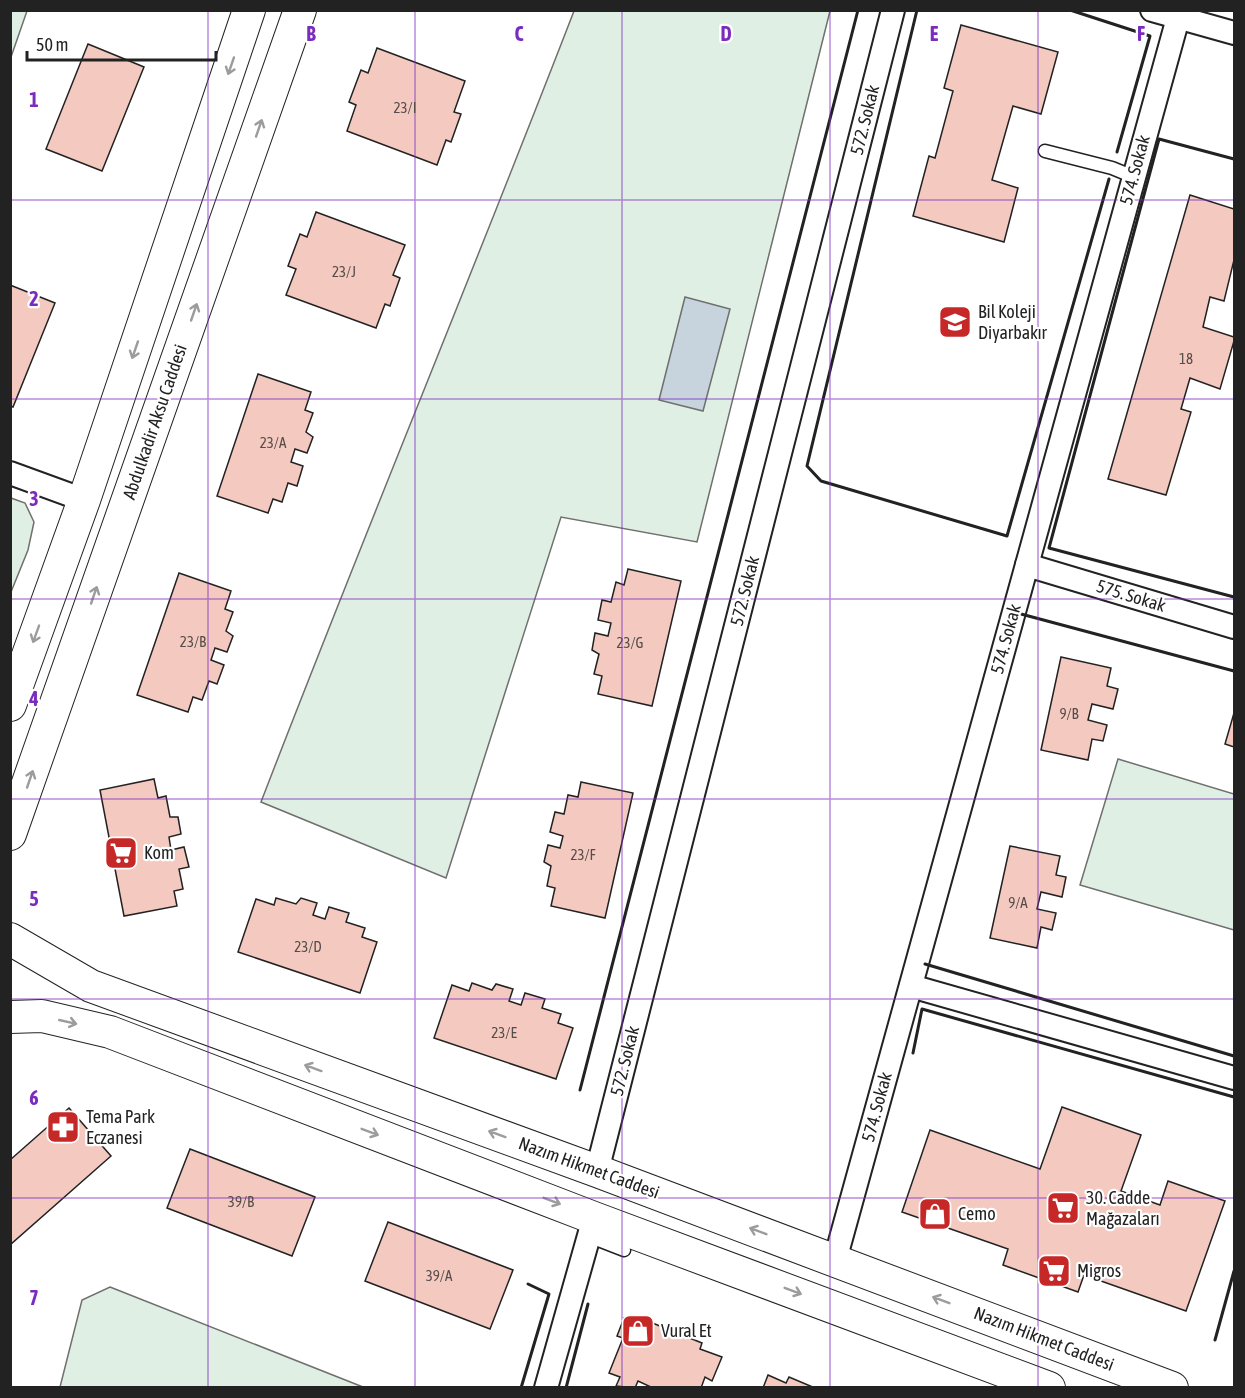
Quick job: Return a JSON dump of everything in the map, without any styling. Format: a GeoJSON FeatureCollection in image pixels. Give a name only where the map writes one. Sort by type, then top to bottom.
{"type":"FeatureCollection","features":[{"type":"Feature","properties":{"kind":"main road"},"geometry":{"type":"LineString","coordinates":[[10,705],[84,500],[249,10]]}},
{"type":"Feature","properties":{"kind":"main road","name":"Abdulkadir Aksu Caddesi"},"geometry":{"type":"LineString","coordinates":[[10,834],[300,10]]}},
{"type":"Feature","properties":{"kind":"main road","name":"Nazım Hikmet Caddesi"},"geometry":{"type":"LineString","coordinates":[[10,939],[91,986],[597,1171],[1172,1388]]}},
{"type":"Feature","properties":{"kind":"main road"},"geometry":{"type":"LineString","coordinates":[[10,1017],[42,1016],[110,1032],[591,1227],[1049,1388]]}},
{"type":"Feature","properties":{"kind":"street","name":"572. Sokak"},"geometry":{"type":"LineString","coordinates":[[597,1171],[893,10]]}},
{"type":"Feature","properties":{"kind":"street"},"geometry":{"type":"LineString","coordinates":[[1152,10],[1234,33]]}},
{"type":"Feature","properties":{"kind":"street","name":"574. Sokak"},"geometry":{"type":"LineString","coordinates":[[835,1260],[1178,18]]}},
{"type":"Feature","properties":{"kind":"street"},"geometry":{"type":"LineString","coordinates":[[10,473],[84,500]]}},
{"type":"Feature","properties":{"kind":"street","name":"575. Sokak"},"geometry":{"type":"LineString","coordinates":[[1027,565],[1234,627]]}},
{"type":"Feature","properties":{"kind":"street"},"geometry":{"type":"LineString","coordinates":[[911,986],[1234,1078]]}},
{"type":"Feature","properties":{"kind":"street"},"geometry":{"type":"LineString","coordinates":[[546,1388],[591,1227]]}},
{"type":"Feature","properties":{"kind":"lane"},"geometry":{"type":"LineString","coordinates":[[1045,151],[1112,168],[1134,177]]}},
{"type":"Feature","properties":{"kind":"lane"},"geometry":{"type":"LineString","coordinates":[[591,1227],[624,1250]]}},
{"type":"Feature","properties":{"kind":"green space"},"geometry":{"type":"Polygon","coordinates":[[[10,11],[27,11],[11,57],[10,11]]]}},
{"type":"Feature","properties":{"kind":"green space"},"geometry":{"type":"Polygon","coordinates":[[[574,11],[830,11],[697,542],[561,517],[446,878],[261,802],[574,11]]]}},
{"type":"Feature","properties":{"kind":"green space"},"geometry":{"type":"Polygon","coordinates":[[[11,498],[25,503],[34,522],[28,550],[11,592],[11,498]]]}},
{"type":"Feature","properties":{"kind":"green space"},"geometry":{"type":"Polygon","coordinates":[[[1118,759],[1234,794],[1234,930],[1080,885],[1118,759]]]}},
{"type":"Feature","properties":{"kind":"green space"},"geometry":{"type":"Polygon","coordinates":[[[110,1287],[363,1387],[60,1387],[82,1300],[110,1287]]]}},
{"type":"Feature","properties":{"kind":"shaded area"},"geometry":{"type":"Polygon","coordinates":[[[685,297],[730,309],[703,411],[659,400],[685,297]]]}},
{"type":"Feature","properties":{"kind":"building"},"geometry":{"type":"Polygon","coordinates":[[[961,25],[1058,52],[1041,114],[1013,106],[992,180],[1018,188],[1004,242],[913,216],[929,156],[935,158],[953,91],[944,88],[961,25]]]}},
{"type":"Feature","properties":{"kind":"building"},"geometry":{"type":"Polygon","coordinates":[[[88,44],[144,67],[102,171],[46,149],[88,44]]]}},
{"type":"Feature","properties":{"kind":"building"},"geometry":{"type":"Polygon","coordinates":[[[377,48],[465,81],[454,112],[461,114],[451,142],[446,140],[437,165],[347,131],[356,105],[349,102],[361,70],[368,73],[377,48]]]}},
{"type":"Feature","properties":{"kind":"building"},"geometry":{"type":"Polygon","coordinates":[[[1190,195],[1234,209],[1234,260],[1224,301],[1210,297],[1203,327],[1234,337],[1234,341],[1220,389],[1190,378],[1181,409],[1191,412],[1166,495],[1108,479],[1190,195]]]}},
{"type":"Feature","properties":{"kind":"building"},"geometry":{"type":"Polygon","coordinates":[[[316,212],[405,245],[393,275],[400,278],[390,306],[385,304],[376,328],[286,295],[296,269],[288,266],[300,234],[307,237],[316,212]]]}},
{"type":"Feature","properties":{"kind":"building"},"geometry":{"type":"Polygon","coordinates":[[[10,285],[55,303],[13,407],[10,406],[10,285]]]}},
{"type":"Feature","properties":{"kind":"building"},"geometry":{"type":"Polygon","coordinates":[[[258,374],[311,392],[305,410],[313,413],[306,432],[313,437],[307,453],[295,449],[291,462],[303,466],[297,486],[288,483],[282,502],[273,499],[268,513],[217,496],[258,374]]]}},
{"type":"Feature","properties":{"kind":"building"},"geometry":{"type":"Polygon","coordinates":[[[628,569],[681,581],[652,706],[598,694],[602,676],[594,674],[599,654],[592,650],[595,633],[608,636],[611,623],[598,620],[602,600],[611,602],[616,582],[624,585],[628,569]]]}},
{"type":"Feature","properties":{"kind":"building"},"geometry":{"type":"Polygon","coordinates":[[[179,573],[231,591],[225,609],[233,612],[226,631],[233,636],[227,652],[215,648],[211,660],[224,665],[217,684],[209,681],[202,700],[193,697],[188,712],[137,695],[179,573]]]}},
{"type":"Feature","properties":{"kind":"building"},"geometry":{"type":"Polygon","coordinates":[[[1061,657],[1111,668],[1107,686],[1118,689],[1113,709],[1092,704],[1088,720],[1107,725],[1103,741],[1092,739],[1088,760],[1041,750],[1061,657]]]}},
{"type":"Feature","properties":{"kind":"building"},"geometry":{"type":"Polygon","coordinates":[[[1234,713],[1234,747],[1225,744],[1234,713]]]}},
{"type":"Feature","properties":{"kind":"building"},"geometry":{"type":"Polygon","coordinates":[[[154,779],[158,798],[166,796],[170,817],[178,817],[181,834],[169,837],[171,850],[184,847],[189,867],[179,869],[183,889],[174,891],[177,906],[124,916],[100,790],[154,779]]]}},
{"type":"Feature","properties":{"kind":"building"},"geometry":{"type":"Polygon","coordinates":[[[581,782],[633,793],[605,918],[551,906],[555,888],[547,886],[551,866],[544,862],[548,845],[560,848],[563,836],[550,832],[555,812],[564,814],[568,795],[578,797],[581,782]]]}},
{"type":"Feature","properties":{"kind":"building"},"geometry":{"type":"Polygon","coordinates":[[[1010,846],[1060,856],[1056,875],[1066,877],[1062,897],[1041,892],[1037,909],[1056,913],[1052,930],[1041,927],[1037,948],[990,938],[1010,846]]]}},
{"type":"Feature","properties":{"kind":"building"},"geometry":{"type":"Polygon","coordinates":[[[276,898],[296,904],[301,898],[317,903],[313,915],[325,919],[329,907],[349,913],[346,922],[365,928],[362,937],[377,942],[360,993],[238,952],[256,899],[274,905],[276,898]]]}},
{"type":"Feature","properties":{"kind":"building"},"geometry":{"type":"Polygon","coordinates":[[[472,983],[492,990],[496,984],[513,989],[509,1001],[521,1005],[525,993],[545,999],[542,1008],[561,1014],[558,1023],[573,1028],[556,1079],[434,1038],[452,985],[469,991],[472,983]]]}},
{"type":"Feature","properties":{"kind":"building","name":"30. Cadde Mağazaları"},"geometry":{"type":"Polygon","coordinates":[[[1062,1107],[1141,1135],[1121,1191],[1160,1205],[1168,1181],[1225,1201],[1186,1311],[1084,1275],[1078,1292],[1003,1265],[1008,1249],[902,1212],[930,1130],[1040,1169],[1062,1107]]]}},
{"type":"Feature","properties":{"kind":"building"},"geometry":{"type":"Polygon","coordinates":[[[69,1108],[111,1156],[11,1244],[10,1160],[69,1108]]]}},
{"type":"Feature","properties":{"kind":"building"},"geometry":{"type":"Polygon","coordinates":[[[190,1149],[315,1197],[292,1256],[167,1208],[190,1149]]]}},
{"type":"Feature","properties":{"kind":"building"},"geometry":{"type":"Polygon","coordinates":[[[388,1222],[513,1270],[490,1329],[365,1281],[388,1222]]]}},
{"type":"Feature","properties":{"kind":"building"},"geometry":{"type":"Polygon","coordinates":[[[624,1318],[642,1325],[645,1320],[702,1343],[700,1349],[722,1357],[712,1381],[705,1377],[701,1388],[653,1388],[638,1381],[635,1388],[616,1386],[620,1377],[609,1373],[623,1338],[617,1336],[624,1318]]]}},
{"type":"Feature","properties":{"kind":"building"},"geometry":{"type":"Polygon","coordinates":[[[768,1375],[786,1383],[789,1377],[815,1388],[763,1388],[768,1375]]]}},
{"type":"Feature","properties":{"kind":"wall"},"geometry":{"type":"LineString","coordinates":[[580,1090],[858,10]]}},
{"type":"Feature","properties":{"kind":"wall"},"geometry":{"type":"LineString","coordinates":[[917,10],[807,466],[821,481],[1007,536],[1109,179]]}},
{"type":"Feature","properties":{"kind":"wall"},"geometry":{"type":"LineString","coordinates":[[1070,10],[1150,36],[1117,152]]}},
{"type":"Feature","properties":{"kind":"wall"},"geometry":{"type":"LineString","coordinates":[[1234,159],[1159,139],[1049,548],[1234,597]]}},
{"type":"Feature","properties":{"kind":"wall"},"geometry":{"type":"LineString","coordinates":[[1021,614],[1234,671]]}},
{"type":"Feature","properties":{"kind":"wall"},"geometry":{"type":"LineString","coordinates":[[925,964],[1234,1056]]}},
{"type":"Feature","properties":{"kind":"wall"},"geometry":{"type":"LineString","coordinates":[[913,1053],[922,1009],[1234,1097]]}},
{"type":"Feature","properties":{"kind":"wall"},"geometry":{"type":"LineString","coordinates":[[1215,1340],[1234,1271]]}},
{"type":"Feature","properties":{"kind":"wall"},"geometry":{"type":"LineString","coordinates":[[521,1388],[549,1294],[528,1284]]}},
{"type":"Feature","properties":{"kind":"wall"},"geometry":{"type":"LineString","coordinates":[[566,1388],[588,1304]]}},
{"type":"Feature","properties":{"kind":"place","name":"Bil Koleji Diyarbakır"},"geometry":{"type":"Point","coordinates":[955,322]}},
{"type":"Feature","properties":{"kind":"place","name":"Kom"},"geometry":{"type":"Point","coordinates":[121,853]}},
{"type":"Feature","properties":{"kind":"place","name":"Tema Park Eczanesi"},"geometry":{"type":"Point","coordinates":[63,1127]}},
{"type":"Feature","properties":{"kind":"place","name":"30. Cadde Mağazaları"},"geometry":{"type":"Point","coordinates":[1063,1208]}},
{"type":"Feature","properties":{"kind":"place","name":"Cemo"},"geometry":{"type":"Point","coordinates":[935,1214]}},
{"type":"Feature","properties":{"kind":"place","name":"Migros"},"geometry":{"type":"Point","coordinates":[1054,1271]}},
{"type":"Feature","properties":{"kind":"place","name":"Vural Et"},"geometry":{"type":"Point","coordinates":[638,1331]}}]}
